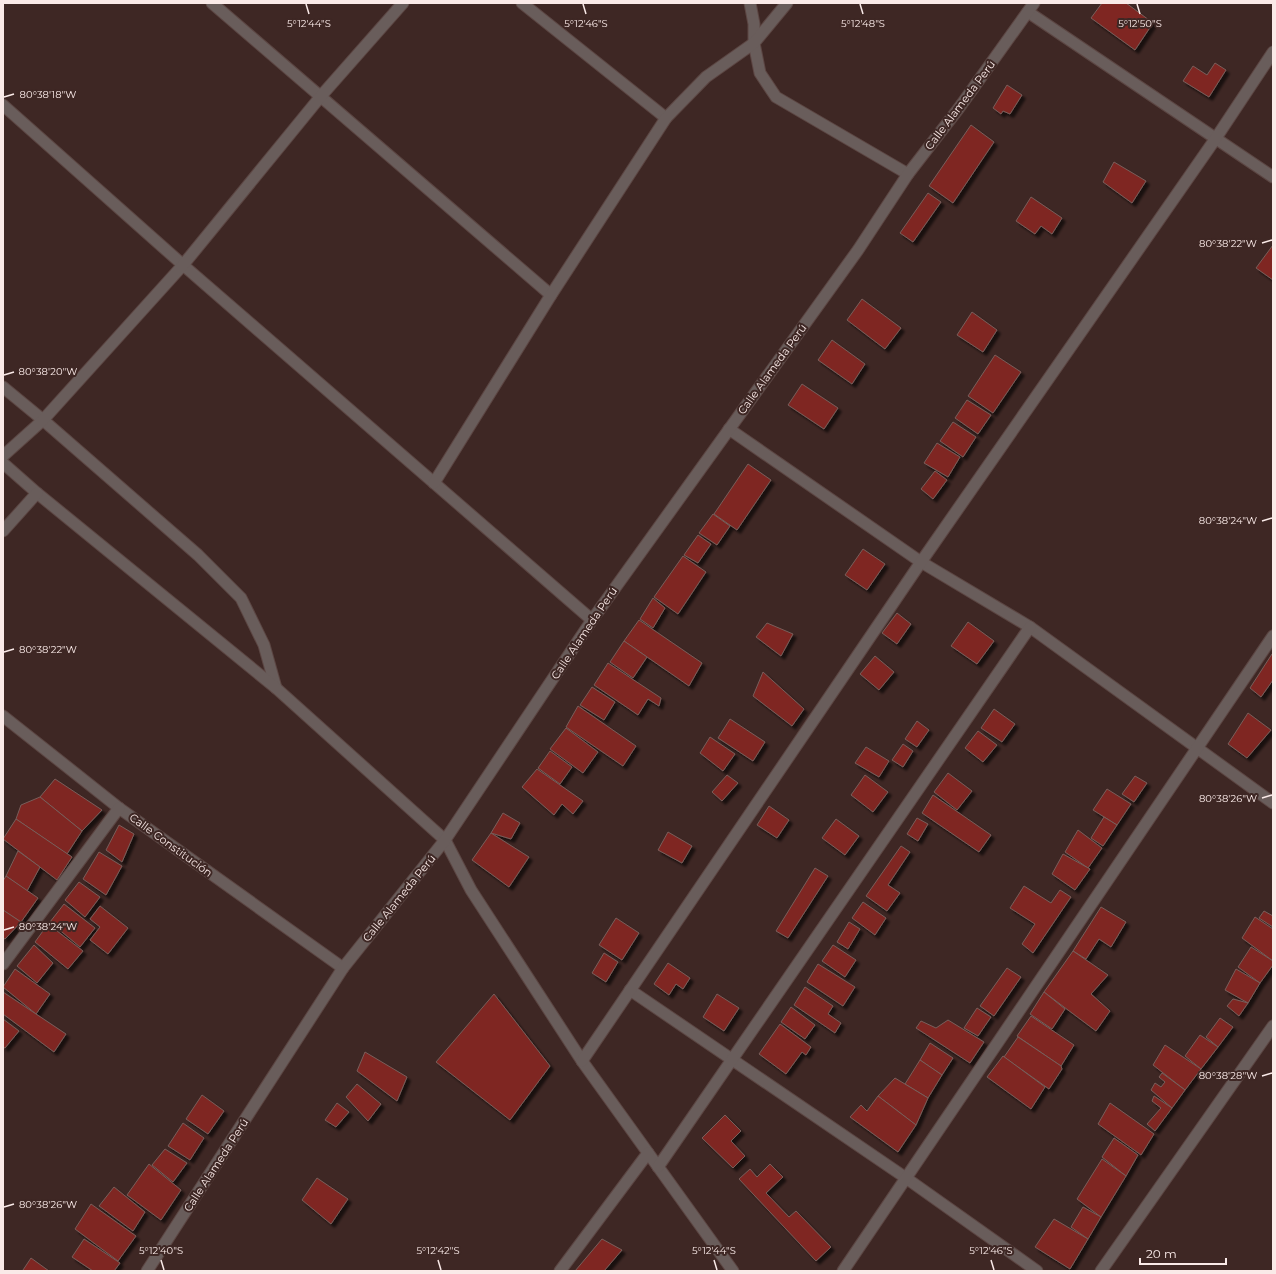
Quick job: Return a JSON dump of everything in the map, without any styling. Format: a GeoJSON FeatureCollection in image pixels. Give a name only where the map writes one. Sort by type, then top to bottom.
{"type":"FeatureCollection","features":[{"type":"Feature","properties":{"kind":"street"},"geometry":{"type":"LineString","coordinates":[[212,3],[551,295]]}},
{"type":"Feature","properties":{"kind":"street"},"geometry":{"type":"LineString","coordinates":[[3,456],[43,420],[183,265],[321,96],[403,3]]}},
{"type":"Feature","properties":{"kind":"street"},"geometry":{"type":"LineString","coordinates":[[522,3],[666,118]]}},
{"type":"Feature","properties":{"kind":"street"},"geometry":{"type":"LineString","coordinates":[[750,3],[754,24],[754,43],[760,73],[776,97],[908,174]]}},
{"type":"Feature","properties":{"kind":"street"},"geometry":{"type":"LineString","coordinates":[[434,483],[551,295],[666,118],[706,77],[754,43],[787,3]]}},
{"type":"Feature","properties":{"kind":"street"},"geometry":{"type":"LineString","coordinates":[[1031,8],[1273,177]]}},
{"type":"Feature","properties":{"kind":"street","name":"Calle Alameda Perú"},"geometry":{"type":"LineString","coordinates":[[147,1271],[343,968],[445,840],[592,620],[858,250],[908,174],[959,108],[1031,8]]}},
{"type":"Feature","properties":{"kind":"street"},"geometry":{"type":"LineString","coordinates":[[582,1061],[921,562],[1216,138],[1273,52]]}},
{"type":"Feature","properties":{"kind":"street"},"geometry":{"type":"LineString","coordinates":[[3,105],[183,265],[592,620]]}},
{"type":"Feature","properties":{"kind":"street"},"geometry":{"type":"LineString","coordinates":[[3,387],[43,420],[198,556],[241,598],[264,645],[276,688]]}},
{"type":"Feature","properties":{"kind":"street"},"geometry":{"type":"LineString","coordinates":[[729,429],[921,562],[1030,627],[1273,803]]}},
{"type":"Feature","properties":{"kind":"street"},"geometry":{"type":"LineString","coordinates":[[3,463],[36,494],[276,688],[445,840],[471,890],[582,1061],[733,1271]]}},
{"type":"Feature","properties":{"kind":"street"},"geometry":{"type":"LineString","coordinates":[[3,531],[36,494]]}},
{"type":"Feature","properties":{"kind":"street"},"geometry":{"type":"LineString","coordinates":[[658,1167],[1030,627]]}},
{"type":"Feature","properties":{"kind":"street"},"geometry":{"type":"LineString","coordinates":[[843,1271],[1273,636]]}},
{"type":"Feature","properties":{"kind":"street","name":"Calle Constitución"},"geometry":{"type":"LineString","coordinates":[[3,716],[119,808],[343,968]]}},
{"type":"Feature","properties":{"kind":"street"},"geometry":{"type":"LineString","coordinates":[[3,964],[119,808]]}},
{"type":"Feature","properties":{"kind":"street"},"geometry":{"type":"LineString","coordinates":[[630,990],[906,1178],[1037,1271]]}},
{"type":"Feature","properties":{"kind":"street"},"geometry":{"type":"LineString","coordinates":[[1101,1271],[1273,1026]]}},
{"type":"Feature","properties":{"kind":"street"},"geometry":{"type":"LineString","coordinates":[[560,1271],[648,1152]]}},
{"type":"Feature","properties":{"kind":"building"},"geometry":{"type":"Polygon","coordinates":[[[1102,3],[1126,3],[1153,23],[1135,50],[1091,18],[1102,3]]]}},
{"type":"Feature","properties":{"kind":"building"},"geometry":{"type":"Polygon","coordinates":[[[1215,63],[1226,70],[1209,97],[1183,81],[1193,66],[1207,75],[1215,63]]]}},
{"type":"Feature","properties":{"kind":"building"},"geometry":{"type":"Polygon","coordinates":[[[1007,85],[1022,95],[1010,114],[1003,111],[1001,114],[993,108],[1007,85]]]}},
{"type":"Feature","properties":{"kind":"building"},"geometry":{"type":"Polygon","coordinates":[[[971,125],[994,142],[953,203],[929,186],[971,125]]]}},
{"type":"Feature","properties":{"kind":"building"},"geometry":{"type":"Polygon","coordinates":[[[1114,162],[1146,181],[1132,203],[1103,182],[1114,162]]]}},
{"type":"Feature","properties":{"kind":"building"},"geometry":{"type":"Polygon","coordinates":[[[928,193],[941,202],[913,242],[900,233],[928,193]]]}},
{"type":"Feature","properties":{"kind":"building"},"geometry":{"type":"Polygon","coordinates":[[[1031,197],[1062,218],[1052,234],[1041,226],[1035,234],[1016,221],[1031,197]]]}},
{"type":"Feature","properties":{"kind":"building"},"geometry":{"type":"Polygon","coordinates":[[[1273,245],[1273,280],[1256,268],[1273,245]]]}},
{"type":"Feature","properties":{"kind":"building"},"geometry":{"type":"Polygon","coordinates":[[[862,299],[901,328],[885,349],[847,320],[862,299]]]}},
{"type":"Feature","properties":{"kind":"building"},"geometry":{"type":"Polygon","coordinates":[[[972,312],[997,330],[983,352],[957,335],[972,312]]]}},
{"type":"Feature","properties":{"kind":"building"},"geometry":{"type":"Polygon","coordinates":[[[832,340],[865,364],[852,384],[818,360],[832,340]]]}},
{"type":"Feature","properties":{"kind":"building"},"geometry":{"type":"Polygon","coordinates":[[[995,355],[1021,372],[993,413],[968,396],[995,355]]]}},
{"type":"Feature","properties":{"kind":"building"},"geometry":{"type":"Polygon","coordinates":[[[802,384],[838,408],[824,429],[788,405],[802,384]]]}},
{"type":"Feature","properties":{"kind":"building"},"geometry":{"type":"Polygon","coordinates":[[[967,400],[991,415],[978,434],[955,418],[967,400]]]}},
{"type":"Feature","properties":{"kind":"building"},"geometry":{"type":"Polygon","coordinates":[[[953,422],[976,437],[963,457],[940,441],[953,422]]]}},
{"type":"Feature","properties":{"kind":"building"},"geometry":{"type":"Polygon","coordinates":[[[937,443],[960,457],[948,477],[924,463],[937,443]]]}},
{"type":"Feature","properties":{"kind":"building"},"geometry":{"type":"Polygon","coordinates":[[[748,464],[771,480],[737,530],[714,514],[748,464]]]}},
{"type":"Feature","properties":{"kind":"building"},"geometry":{"type":"Polygon","coordinates":[[[935,471],[947,480],[933,499],[921,489],[935,471]]]}},
{"type":"Feature","properties":{"kind":"building"},"geometry":{"type":"Polygon","coordinates":[[[713,514],[730,526],[717,545],[699,533],[713,514]]]}},
{"type":"Feature","properties":{"kind":"building"},"geometry":{"type":"Polygon","coordinates":[[[698,535],[711,544],[698,563],[684,555],[698,535]]]}},
{"type":"Feature","properties":{"kind":"building"},"geometry":{"type":"Polygon","coordinates":[[[863,549],[885,564],[867,590],[845,575],[863,549]]]}},
{"type":"Feature","properties":{"kind":"building"},"geometry":{"type":"Polygon","coordinates":[[[683,556],[706,572],[678,614],[654,597],[683,556]]]}},
{"type":"Feature","properties":{"kind":"building"},"geometry":{"type":"Polygon","coordinates":[[[653,598],[665,608],[653,628],[640,619],[653,598]]]}},
{"type":"Feature","properties":{"kind":"building"},"geometry":{"type":"Polygon","coordinates":[[[897,613],[911,624],[897,644],[882,633],[897,613]]]}},
{"type":"Feature","properties":{"kind":"building"},"geometry":{"type":"Polygon","coordinates":[[[639,620],[702,663],[689,686],[624,641],[639,620]]]}},
{"type":"Feature","properties":{"kind":"building"},"geometry":{"type":"Polygon","coordinates":[[[968,622],[994,641],[977,664],[951,646],[968,622]]]}},
{"type":"Feature","properties":{"kind":"building"},"geometry":{"type":"Polygon","coordinates":[[[767,623],[793,634],[781,656],[756,637],[767,623]]]}},
{"type":"Feature","properties":{"kind":"building"},"geometry":{"type":"Polygon","coordinates":[[[624,641],[647,657],[633,678],[610,662],[624,641]]]}},
{"type":"Feature","properties":{"kind":"building"},"geometry":{"type":"Polygon","coordinates":[[[1272,654],[1273,680],[1261,697],[1250,688],[1272,654]]]}},
{"type":"Feature","properties":{"kind":"building"},"geometry":{"type":"Polygon","coordinates":[[[875,656],[894,672],[879,690],[860,674],[875,656]]]}},
{"type":"Feature","properties":{"kind":"building"},"geometry":{"type":"Polygon","coordinates":[[[608,663],[661,698],[659,706],[648,699],[638,715],[594,685],[608,663]]]}},
{"type":"Feature","properties":{"kind":"building"},"geometry":{"type":"Polygon","coordinates":[[[763,672],[804,709],[792,726],[753,696],[763,672]]]}},
{"type":"Feature","properties":{"kind":"building"},"geometry":{"type":"Polygon","coordinates":[[[592,687],[615,702],[604,720],[580,705],[592,687]]]}},
{"type":"Feature","properties":{"kind":"building"},"geometry":{"type":"Polygon","coordinates":[[[578,706],[636,746],[623,766],[566,727],[578,706]]]}},
{"type":"Feature","properties":{"kind":"building"},"geometry":{"type":"Polygon","coordinates":[[[994,709],[1015,724],[1002,742],[981,728],[994,709]]]}},
{"type":"Feature","properties":{"kind":"building"},"geometry":{"type":"Polygon","coordinates":[[[1248,713],[1271,730],[1247,758],[1228,744],[1248,713]]]}},
{"type":"Feature","properties":{"kind":"building"},"geometry":{"type":"Polygon","coordinates":[[[730,719],[765,742],[753,761],[718,738],[730,719]]]}},
{"type":"Feature","properties":{"kind":"building"},"geometry":{"type":"Polygon","coordinates":[[[917,721],[929,730],[917,747],[905,739],[917,721]]]}},
{"type":"Feature","properties":{"kind":"building"},"geometry":{"type":"Polygon","coordinates":[[[566,728],[598,752],[583,773],[550,749],[566,728]]]}},
{"type":"Feature","properties":{"kind":"building"},"geometry":{"type":"Polygon","coordinates":[[[978,731],[997,745],[983,762],[965,748],[978,731]]]}},
{"type":"Feature","properties":{"kind":"building"},"geometry":{"type":"Polygon","coordinates":[[[710,737],[735,754],[723,771],[700,753],[710,737]]]}},
{"type":"Feature","properties":{"kind":"building"},"geometry":{"type":"Polygon","coordinates":[[[903,744],[913,751],[903,767],[892,760],[903,744]]]}},
{"type":"Feature","properties":{"kind":"building"},"geometry":{"type":"Polygon","coordinates":[[[866,747],[889,761],[879,777],[855,763],[866,747]]]}},
{"type":"Feature","properties":{"kind":"building"},"geometry":{"type":"Polygon","coordinates":[[[550,751],[572,767],[560,784],[538,768],[550,751]]]}},
{"type":"Feature","properties":{"kind":"building"},"geometry":{"type":"Polygon","coordinates":[[[537,769],[583,801],[573,814],[562,804],[554,815],[522,787],[537,769]]]}},
{"type":"Feature","properties":{"kind":"building"},"geometry":{"type":"Polygon","coordinates":[[[948,773],[972,791],[957,810],[934,792],[948,773]]]}},
{"type":"Feature","properties":{"kind":"building"},"geometry":{"type":"Polygon","coordinates":[[[727,775],[738,783],[722,801],[712,792],[727,775]]]}},
{"type":"Feature","properties":{"kind":"building"},"geometry":{"type":"Polygon","coordinates":[[[865,775],[888,792],[873,812],[851,795],[865,775]]]}},
{"type":"Feature","properties":{"kind":"building"},"geometry":{"type":"Polygon","coordinates":[[[1135,776],[1147,783],[1134,802],[1122,794],[1135,776]]]}},
{"type":"Feature","properties":{"kind":"building"},"geometry":{"type":"Polygon","coordinates":[[[55,779],[102,810],[82,831],[40,797],[55,779]]]}},
{"type":"Feature","properties":{"kind":"building"},"geometry":{"type":"Polygon","coordinates":[[[1107,789],[1131,804],[1117,825],[1093,810],[1107,789]]]}},
{"type":"Feature","properties":{"kind":"building"},"geometry":{"type":"Polygon","coordinates":[[[933,795],[991,835],[979,852],[922,813],[933,795]]]}},
{"type":"Feature","properties":{"kind":"building"},"geometry":{"type":"Polygon","coordinates":[[[40,797],[82,831],[67,854],[16,819],[21,805],[40,797]]]}},
{"type":"Feature","properties":{"kind":"building"},"geometry":{"type":"Polygon","coordinates":[[[769,806],[789,820],[777,838],[757,825],[769,806]]]}},
{"type":"Feature","properties":{"kind":"building"},"geometry":{"type":"Polygon","coordinates":[[[503,813],[520,823],[511,839],[491,833],[503,813]]]}},
{"type":"Feature","properties":{"kind":"building"},"geometry":{"type":"Polygon","coordinates":[[[1104,817],[1117,825],[1103,846],[1091,838],[1104,817]]]}},
{"type":"Feature","properties":{"kind":"building"},"geometry":{"type":"Polygon","coordinates":[[[917,818],[928,824],[918,841],[907,834],[917,818]]]}},
{"type":"Feature","properties":{"kind":"building"},"geometry":{"type":"Polygon","coordinates":[[[16,819],[72,857],[57,880],[3,839],[16,819]]]}},
{"type":"Feature","properties":{"kind":"building"},"geometry":{"type":"Polygon","coordinates":[[[836,819],[859,836],[845,855],[822,838],[836,819]]]}},
{"type":"Feature","properties":{"kind":"building"},"geometry":{"type":"Polygon","coordinates":[[[119,825],[134,834],[122,862],[106,850],[119,825]]]}},
{"type":"Feature","properties":{"kind":"building"},"geometry":{"type":"Polygon","coordinates":[[[1078,830],[1102,848],[1088,868],[1065,852],[1078,830]]]}},
{"type":"Feature","properties":{"kind":"building"},"geometry":{"type":"Polygon","coordinates":[[[668,832],[692,846],[682,863],[658,850],[668,832]]]}},
{"type":"Feature","properties":{"kind":"building"},"geometry":{"type":"Polygon","coordinates":[[[491,833],[529,857],[509,887],[472,860],[491,833]]]}},
{"type":"Feature","properties":{"kind":"building"},"geometry":{"type":"Polygon","coordinates":[[[901,846],[910,852],[888,885],[900,893],[887,911],[866,896],[901,846]]]}},
{"type":"Feature","properties":{"kind":"building"},"geometry":{"type":"Polygon","coordinates":[[[18,851],[40,867],[27,891],[6,876],[18,851]]]}},
{"type":"Feature","properties":{"kind":"building"},"geometry":{"type":"Polygon","coordinates":[[[99,852],[122,866],[106,895],[83,879],[99,852]]]}},
{"type":"Feature","properties":{"kind":"building"},"geometry":{"type":"Polygon","coordinates":[[[1063,854],[1090,869],[1075,890],[1052,874],[1063,854]]]}},
{"type":"Feature","properties":{"kind":"building"},"geometry":{"type":"Polygon","coordinates":[[[815,868],[828,876],[788,938],[776,931],[815,868]]]}},
{"type":"Feature","properties":{"kind":"building"},"geometry":{"type":"Polygon","coordinates":[[[6,876],[38,898],[21,922],[3,910],[3,881],[6,876]]]}},
{"type":"Feature","properties":{"kind":"building"},"geometry":{"type":"Polygon","coordinates":[[[79,882],[100,897],[85,917],[65,900],[79,882]]]}},
{"type":"Feature","properties":{"kind":"building"},"geometry":{"type":"Polygon","coordinates":[[[1024,886],[1051,903],[1060,890],[1071,897],[1033,953],[1022,944],[1035,924],[1010,908],[1024,886]]]}},
{"type":"Feature","properties":{"kind":"building"},"geometry":{"type":"Polygon","coordinates":[[[863,902],[886,918],[875,935],[852,918],[863,902]]]}},
{"type":"Feature","properties":{"kind":"building"},"geometry":{"type":"Polygon","coordinates":[[[64,904],[95,928],[80,947],[50,922],[64,904]]]}},
{"type":"Feature","properties":{"kind":"building"},"geometry":{"type":"Polygon","coordinates":[[[100,906],[128,928],[108,954],[90,940],[100,927],[90,919],[100,906]]]}},
{"type":"Feature","properties":{"kind":"building"},"geometry":{"type":"Polygon","coordinates":[[[1101,907],[1126,922],[1111,947],[1099,939],[1086,959],[1073,951],[1101,907]]]}},
{"type":"Feature","properties":{"kind":"building"},"geometry":{"type":"Polygon","coordinates":[[[3,910],[21,922],[5,939],[3,938],[3,910]]]}},
{"type":"Feature","properties":{"kind":"building"},"geometry":{"type":"Polygon","coordinates":[[[1264,911],[1273,916],[1273,927],[1259,918],[1264,911]]]}},
{"type":"Feature","properties":{"kind":"building"},"geometry":{"type":"Polygon","coordinates":[[[1255,917],[1273,929],[1273,961],[1242,938],[1255,917]]]}},
{"type":"Feature","properties":{"kind":"building"},"geometry":{"type":"Polygon","coordinates":[[[616,918],[639,933],[622,960],[599,945],[616,918]]]}},
{"type":"Feature","properties":{"kind":"building"},"geometry":{"type":"Polygon","coordinates":[[[849,922],[860,929],[848,949],[837,942],[849,922]]]}},
{"type":"Feature","properties":{"kind":"building"},"geometry":{"type":"Polygon","coordinates":[[[48,924],[83,951],[68,969],[35,942],[48,924]]]}},
{"type":"Feature","properties":{"kind":"building"},"geometry":{"type":"Polygon","coordinates":[[[34,945],[53,963],[37,983],[17,966],[34,945]]]}},
{"type":"Feature","properties":{"kind":"building"},"geometry":{"type":"Polygon","coordinates":[[[833,945],[856,960],[845,977],[822,961],[833,945]]]}},
{"type":"Feature","properties":{"kind":"building"},"geometry":{"type":"Polygon","coordinates":[[[1251,947],[1273,961],[1273,965],[1260,983],[1238,967],[1251,947]]]}},
{"type":"Feature","properties":{"kind":"building"},"geometry":{"type":"Polygon","coordinates":[[[1073,951],[1108,975],[1091,994],[1110,1011],[1096,1031],[1044,992],[1073,951]]]}},
{"type":"Feature","properties":{"kind":"building"},"geometry":{"type":"Polygon","coordinates":[[[604,953],[618,962],[606,982],[592,973],[604,953]]]}},
{"type":"Feature","properties":{"kind":"building"},"geometry":{"type":"Polygon","coordinates":[[[668,963],[690,978],[683,989],[676,984],[669,995],[654,984],[668,963]]]}},
{"type":"Feature","properties":{"kind":"building"},"geometry":{"type":"Polygon","coordinates":[[[818,964],[855,987],[843,1006],[807,982],[818,964]]]}},
{"type":"Feature","properties":{"kind":"building"},"geometry":{"type":"Polygon","coordinates":[[[1007,968],[1021,977],[994,1016],[980,1006],[1007,968]]]}},
{"type":"Feature","properties":{"kind":"building"},"geometry":{"type":"Polygon","coordinates":[[[15,969],[50,994],[36,1014],[3,987],[15,969]]]}},
{"type":"Feature","properties":{"kind":"building"},"geometry":{"type":"Polygon","coordinates":[[[1236,969],[1260,983],[1248,1003],[1225,990],[1236,969]]]}},
{"type":"Feature","properties":{"kind":"building"},"geometry":{"type":"Polygon","coordinates":[[[805,987],[833,1006],[828,1014],[841,1023],[835,1033],[794,1005],[805,987]]]}},
{"type":"Feature","properties":{"kind":"building"},"geometry":{"type":"Polygon","coordinates":[[[3,992],[66,1034],[54,1052],[3,1014],[3,992]]]}},
{"type":"Feature","properties":{"kind":"building"},"geometry":{"type":"Polygon","coordinates":[[[1044,992],[1065,1009],[1052,1029],[1030,1014],[1044,992]]]}},
{"type":"Feature","properties":{"kind":"building"},"geometry":{"type":"Polygon","coordinates":[[[494,994],[550,1066],[510,1120],[436,1062],[494,994]]]}},
{"type":"Feature","properties":{"kind":"building"},"geometry":{"type":"Polygon","coordinates":[[[717,994],[739,1008],[724,1031],[703,1017],[717,994]]]}},
{"type":"Feature","properties":{"kind":"building"},"geometry":{"type":"Polygon","coordinates":[[[1233,999],[1248,1003],[1239,1016],[1227,1006],[1233,999]]]}},
{"type":"Feature","properties":{"kind":"building"},"geometry":{"type":"Polygon","coordinates":[[[791,1007],[815,1025],[805,1039],[781,1022],[791,1007]]]}},
{"type":"Feature","properties":{"kind":"building"},"geometry":{"type":"Polygon","coordinates":[[[977,1008],[991,1017],[978,1036],[964,1028],[977,1008]]]}},
{"type":"Feature","properties":{"kind":"building"},"geometry":{"type":"Polygon","coordinates":[[[1031,1016],[1074,1045],[1061,1066],[1017,1036],[1031,1016]]]}},
{"type":"Feature","properties":{"kind":"building"},"geometry":{"type":"Polygon","coordinates":[[[1220,1018],[1233,1027],[1218,1047],[1206,1037],[1220,1018]]]}},
{"type":"Feature","properties":{"kind":"building"},"geometry":{"type":"Polygon","coordinates":[[[3,1019],[19,1031],[5,1048],[3,1047],[3,1019]]]}},
{"type":"Feature","properties":{"kind":"building"},"geometry":{"type":"Polygon","coordinates":[[[948,1020],[984,1042],[970,1063],[916,1028],[921,1021],[936,1028],[948,1020]]]}},
{"type":"Feature","properties":{"kind":"building"},"geometry":{"type":"Polygon","coordinates":[[[780,1024],[811,1047],[806,1055],[802,1052],[786,1074],[759,1054],[780,1024]]]}},
{"type":"Feature","properties":{"kind":"building"},"geometry":{"type":"Polygon","coordinates":[[[1200,1035],[1218,1047],[1201,1069],[1185,1056],[1200,1035]]]}},
{"type":"Feature","properties":{"kind":"building"},"geometry":{"type":"Polygon","coordinates":[[[1018,1037],[1061,1066],[1062,1069],[1049,1089],[1004,1057],[1018,1037]]]}},
{"type":"Feature","properties":{"kind":"building"},"geometry":{"type":"Polygon","coordinates":[[[930,1043],[953,1058],[942,1075],[920,1060],[930,1043]]]}},
{"type":"Feature","properties":{"kind":"building"},"geometry":{"type":"Polygon","coordinates":[[[1165,1045],[1201,1069],[1185,1090],[1153,1065],[1165,1045]]]}},
{"type":"Feature","properties":{"kind":"building"},"geometry":{"type":"Polygon","coordinates":[[[365,1052],[407,1077],[397,1101],[357,1071],[365,1052]]]}},
{"type":"Feature","properties":{"kind":"building"},"geometry":{"type":"Polygon","coordinates":[[[1003,1056],[1045,1087],[1031,1109],[987,1077],[1003,1056]]]}},
{"type":"Feature","properties":{"kind":"building"},"geometry":{"type":"Polygon","coordinates":[[[920,1060],[942,1075],[928,1098],[905,1084],[920,1060]]]}},
{"type":"Feature","properties":{"kind":"building"},"geometry":{"type":"Polygon","coordinates":[[[1162,1073],[1185,1090],[1172,1108],[1151,1090],[1155,1083],[1161,1087],[1165,1082],[1159,1077],[1162,1073]]]}},
{"type":"Feature","properties":{"kind":"building"},"geometry":{"type":"Polygon","coordinates":[[[895,1078],[928,1098],[916,1125],[878,1096],[895,1078]]]}},
{"type":"Feature","properties":{"kind":"building"},"geometry":{"type":"Polygon","coordinates":[[[357,1084],[381,1104],[368,1121],[346,1097],[357,1084]]]}},
{"type":"Feature","properties":{"kind":"building"},"geometry":{"type":"Polygon","coordinates":[[[202,1095],[224,1111],[208,1134],[186,1119],[202,1095]]]}},
{"type":"Feature","properties":{"kind":"building"},"geometry":{"type":"Polygon","coordinates":[[[878,1096],[916,1125],[898,1152],[850,1117],[861,1105],[867,1111],[878,1096]]]}},
{"type":"Feature","properties":{"kind":"building"},"geometry":{"type":"Polygon","coordinates":[[[1154,1096],[1172,1108],[1155,1131],[1147,1124],[1161,1108],[1152,1101],[1154,1096]]]}},
{"type":"Feature","properties":{"kind":"building"},"geometry":{"type":"Polygon","coordinates":[[[337,1103],[349,1112],[336,1127],[325,1120],[337,1103]]]}},
{"type":"Feature","properties":{"kind":"building"},"geometry":{"type":"Polygon","coordinates":[[[1110,1103],[1154,1134],[1141,1155],[1098,1124],[1110,1103]]]}},
{"type":"Feature","properties":{"kind":"building"},"geometry":{"type":"Polygon","coordinates":[[[725,1115],[741,1131],[731,1141],[745,1156],[733,1168],[702,1138],[725,1115]]]}},
{"type":"Feature","properties":{"kind":"building"},"geometry":{"type":"Polygon","coordinates":[[[183,1123],[204,1138],[190,1160],[168,1146],[183,1123]]]}},
{"type":"Feature","properties":{"kind":"building"},"geometry":{"type":"Polygon","coordinates":[[[1114,1138],[1138,1155],[1126,1176],[1102,1157],[1114,1138]]]}},
{"type":"Feature","properties":{"kind":"building"},"geometry":{"type":"Polygon","coordinates":[[[165,1149],[187,1163],[173,1182],[152,1165],[165,1149]]]}},
{"type":"Feature","properties":{"kind":"building"},"geometry":{"type":"Polygon","coordinates":[[[1102,1159],[1126,1176],[1101,1217],[1077,1199],[1102,1159]]]}},
{"type":"Feature","properties":{"kind":"building"},"geometry":{"type":"Polygon","coordinates":[[[149,1164],[181,1190],[161,1220],[127,1195],[149,1164]]]}},
{"type":"Feature","properties":{"kind":"building"},"geometry":{"type":"Polygon","coordinates":[[[770,1164],[783,1177],[766,1193],[789,1217],[796,1211],[831,1247],[816,1261],[739,1179],[750,1169],[757,1177],[770,1164]]]}},
{"type":"Feature","properties":{"kind":"building"},"geometry":{"type":"Polygon","coordinates":[[[317,1178],[348,1199],[331,1224],[302,1200],[317,1178]]]}},
{"type":"Feature","properties":{"kind":"building"},"geometry":{"type":"Polygon","coordinates":[[[114,1187],[145,1212],[133,1231],[99,1206],[114,1187]]]}},
{"type":"Feature","properties":{"kind":"building"},"geometry":{"type":"Polygon","coordinates":[[[91,1204],[136,1236],[118,1261],[75,1229],[91,1204]]]}},
{"type":"Feature","properties":{"kind":"building"},"geometry":{"type":"Polygon","coordinates":[[[1083,1207],[1101,1217],[1088,1239],[1071,1227],[1083,1207]]]}},
{"type":"Feature","properties":{"kind":"building"},"geometry":{"type":"Polygon","coordinates":[[[1054,1219],[1088,1239],[1070,1269],[1035,1247],[1054,1219]]]}},
{"type":"Feature","properties":{"kind":"building"},"geometry":{"type":"Polygon","coordinates":[[[84,1239],[120,1263],[114,1271],[93,1271],[72,1257],[84,1239]]]}},
{"type":"Feature","properties":{"kind":"building"},"geometry":{"type":"Polygon","coordinates":[[[602,1239],[622,1250],[604,1271],[575,1271],[602,1239]]]}},
{"type":"Feature","properties":{"kind":"building"},"geometry":{"type":"Polygon","coordinates":[[[31,1258],[49,1271],[24,1271],[23,1270],[31,1258]]]}}]}
